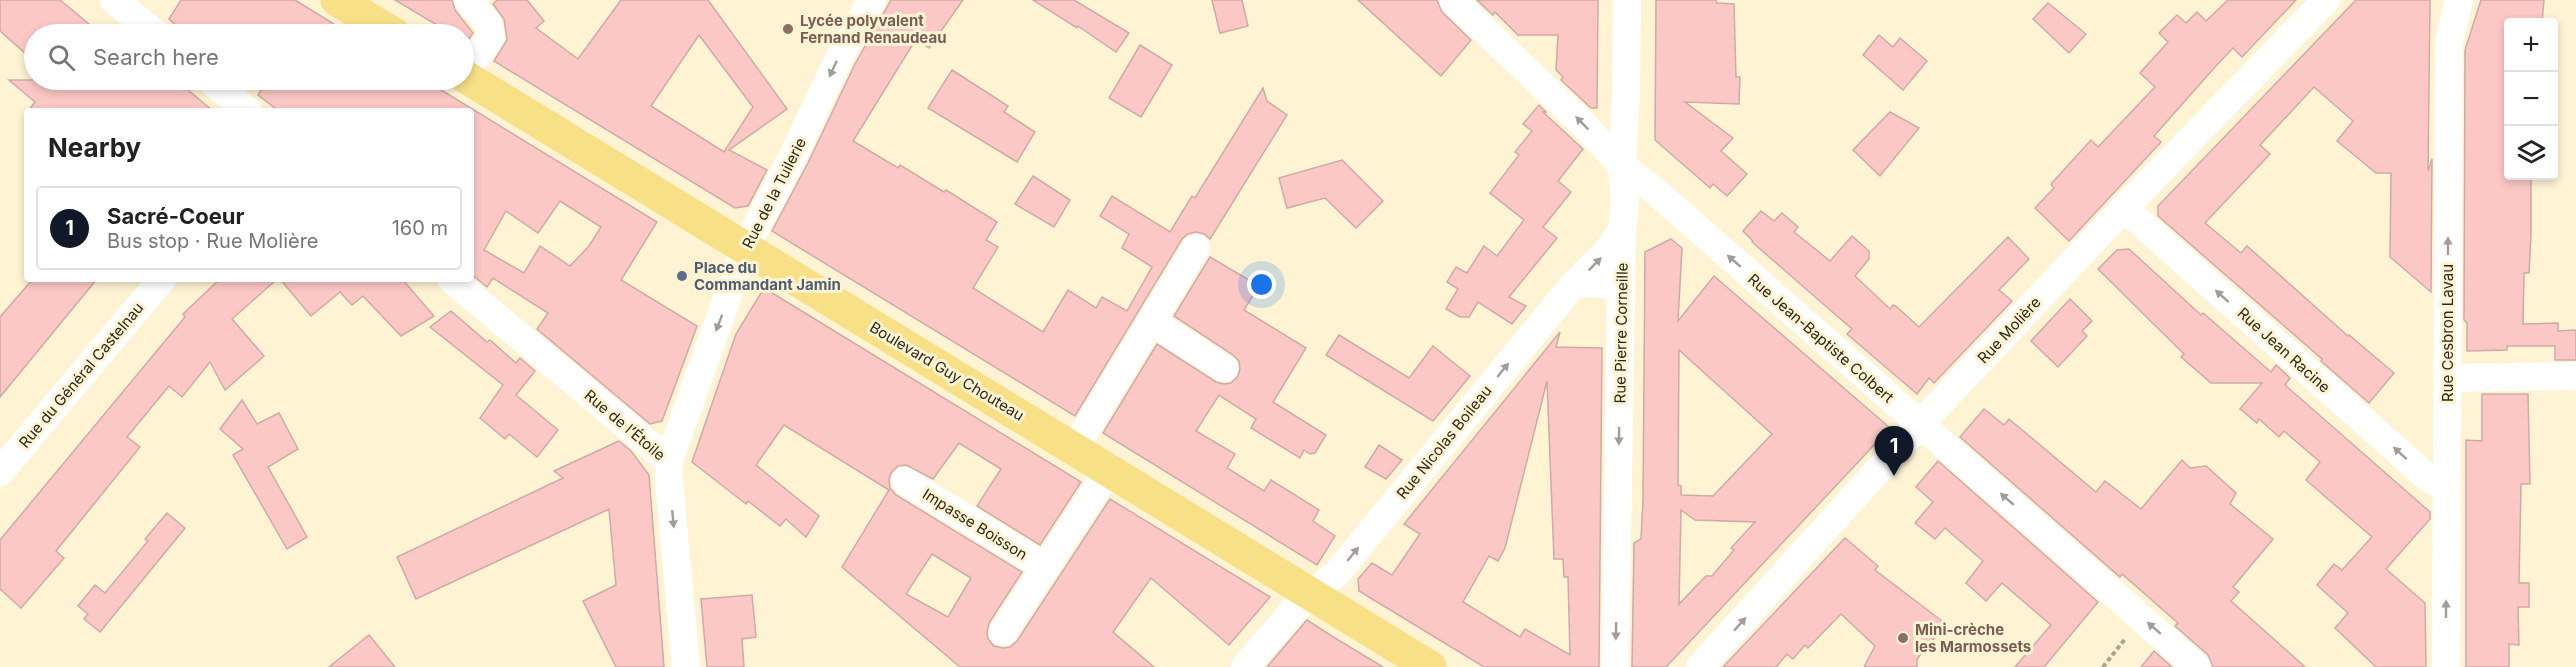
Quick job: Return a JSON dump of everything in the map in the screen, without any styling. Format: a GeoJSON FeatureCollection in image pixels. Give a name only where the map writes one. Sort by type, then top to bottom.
{"type":"FeatureCollection","features":[{"type":"Feature","properties":{"kind":"main road"},"geometry":{"type":"LineString","coordinates":[[337,0],[377,24]]}},
{"type":"Feature","properties":{"kind":"main road","name":"Boulevard Guy Chouteau"},"geometry":{"type":"LineString","coordinates":[[474,81],[1430,667]]}},
{"type":"Feature","properties":{"kind":"street"},"geometry":{"type":"LineString","coordinates":[[114,0],[144,24]]}},
{"type":"Feature","properties":{"kind":"street"},"geometry":{"type":"LineString","coordinates":[[468,0],[488,23],[491,37],[474,61]]}},
{"type":"Feature","properties":{"kind":"street","name":"Rue de la Tuilerie"},"geometry":{"type":"LineString","coordinates":[[669,461],[746,248],[840,56],[872,0]]}},
{"type":"Feature","properties":{"kind":"street","name":"Rue Jean-Baptiste Colbert"},"geometry":{"type":"LineString","coordinates":[[1454,0],[1583,124],[1622,166],[1655,191],[2197,667]]}},
{"type":"Feature","properties":{"kind":"street","name":"Rue Pierre Corneille"},"geometry":{"type":"LineString","coordinates":[[1615,667],[1622,230],[1625,205],[1622,166],[1626,93],[1627,0]]}},
{"type":"Feature","properties":{"kind":"street","name":"Rue Molière"},"geometry":{"type":"LineString","coordinates":[[1700,667],[1921,423],[2124,208],[2326,0]]}},
{"type":"Feature","properties":{"kind":"street","name":"Rue Cesbron Lavau"},"geometry":{"type":"LineString","coordinates":[[2446,667],[2449,42],[2453,9]]}},
{"type":"Feature","properties":{"kind":"street"},"geometry":{"type":"LineString","coordinates":[[222,90],[244,108]]}},
{"type":"Feature","properties":{"kind":"street","name":"Rue Jean Racine"},"geometry":{"type":"LineString","coordinates":[[2124,208],[2427,477],[2446,488]]}},
{"type":"Feature","properties":{"kind":"street","name":"Rue Nicolas Boileau"},"geometry":{"type":"LineString","coordinates":[[1245,667],[1294,610],[1338,572],[1573,285],[1606,252],[1622,230]]}},
{"type":"Feature","properties":{"kind":"street"},"geometry":{"type":"LineString","coordinates":[[1074,449],[1196,248]]}},
{"type":"Feature","properties":{"kind":"street","name":"Rue du Général Castelnau"},"geometry":{"type":"LineString","coordinates":[[0,472],[159,282]]}},
{"type":"Feature","properties":{"kind":"street","name":"Rue de l’Étoile"},"geometry":{"type":"LineString","coordinates":[[455,282],[669,461],[686,667]]}},
{"type":"Feature","properties":{"kind":"street"},"geometry":{"type":"LineString","coordinates":[[1573,285],[1587,283],[1622,286]]}},
{"type":"Feature","properties":{"kind":"street"},"geometry":{"type":"LineString","coordinates":[[1151,321],[1224,369]]}},
{"type":"Feature","properties":{"kind":"street"},"geometry":{"type":"LineString","coordinates":[[2447,378],[2576,376]]}},
{"type":"Feature","properties":{"kind":"street","name":"Impasse Boisson"},"geometry":{"type":"LineString","coordinates":[[1003,632],[1109,470]]}},
{"type":"Feature","properties":{"kind":"street","name":"Impasse Boisson"},"geometry":{"type":"LineString","coordinates":[[905,481],[1044,567]]}},
{"type":"Feature","properties":{"kind":"building"},"geometry":{"type":"Polygon","coordinates":[[[0,0],[60,0],[89,24],[24,24],[24,52],[0,31],[0,0]]]}},
{"type":"Feature","properties":{"kind":"building"},"geometry":{"type":"Polygon","coordinates":[[[181,0],[295,0],[334,24],[175,24],[169,19],[181,0]]]}},
{"type":"Feature","properties":{"kind":"building"},"geometry":{"type":"Polygon","coordinates":[[[395,0],[452,0],[455,10],[466,24],[435,24],[395,0]]]}},
{"type":"Feature","properties":{"kind":"building"},"geometry":{"type":"Polygon","coordinates":[[[497,0],[527,0],[544,21],[536,28],[578,59],[621,0],[708,0],[787,109],[729,150],[767,170],[748,206],[735,208],[494,61],[507,40],[504,19],[493,4],[497,0]],[[699,35],[651,106],[724,152],[753,107],[699,35]]]}},
{"type":"Feature","properties":{"kind":"building"},"geometry":{"type":"Polygon","coordinates":[[[891,0],[963,0],[929,48],[916,39],[853,141],[898,168],[900,165],[944,192],[946,190],[997,222],[986,240],[998,247],[973,288],[1043,332],[1068,290],[1096,308],[1102,297],[1127,311],[1152,267],[1122,248],[1129,234],[1100,216],[1112,196],[1170,232],[1192,196],[1195,198],[1263,88],[1267,101],[1287,115],[1210,239],[1196,232],[1182,239],[1075,416],[772,231],[808,163],[855,64],[891,0]]]}},
{"type":"Feature","properties":{"kind":"building"},"geometry":{"type":"Polygon","coordinates":[[[1033,0],[1074,0],[1129,33],[1116,52],[1078,26],[1077,28],[1033,0]]]}},
{"type":"Feature","properties":{"kind":"building"},"geometry":{"type":"Polygon","coordinates":[[[1212,0],[1242,0],[1248,26],[1220,33],[1212,0]]]}},
{"type":"Feature","properties":{"kind":"building"},"geometry":{"type":"Polygon","coordinates":[[[1358,0],[1437,0],[1442,12],[1471,40],[1441,76],[1358,0]]]}},
{"type":"Feature","properties":{"kind":"building"},"geometry":{"type":"Polygon","coordinates":[[[1477,0],[1598,0],[1597,108],[1591,108],[1561,80],[1563,77],[1556,70],[1558,35],[1518,35],[1495,12],[1493,15],[1477,0]]]}},
{"type":"Feature","properties":{"kind":"building"},"geometry":{"type":"Polygon","coordinates":[[[1656,0],[1716,0],[1717,3],[1734,4],[1736,77],[1740,77],[1739,104],[1685,102],[1733,138],[1721,151],[1747,174],[1727,196],[1713,184],[1710,188],[1655,140],[1656,0]]]}},
{"type":"Feature","properties":{"kind":"building"},"geometry":{"type":"Polygon","coordinates":[[[2228,0],[2296,0],[2242,57],[2233,48],[2215,67],[2154,136],[2161,142],[2069,241],[2035,208],[2054,188],[2051,184],[2091,140],[2098,147],[2155,87],[2140,73],[2168,42],[2159,33],[2177,15],[2186,23],[2197,12],[2206,21],[2228,0]]]}},
{"type":"Feature","properties":{"kind":"building"},"geometry":{"type":"Polygon","coordinates":[[[2356,0],[2430,0],[2428,171],[2432,159],[2431,292],[2390,257],[2391,173],[2376,173],[2337,141],[2353,121],[2314,87],[2260,145],[2270,154],[2205,223],[2241,253],[2247,246],[2348,336],[2394,373],[2369,403],[2158,216],[2158,206],[2356,0]]]}},
{"type":"Feature","properties":{"kind":"building"},"geometry":{"type":"Polygon","coordinates":[[[2481,0],[2544,0],[2542,18],[2504,18],[2504,180],[2531,180],[2529,273],[2524,273],[2523,324],[2558,323],[2558,331],[2576,330],[2576,360],[2555,360],[2555,346],[2507,346],[2507,350],[2467,351],[2467,323],[2464,320],[2465,50],[2481,0]]]}},
{"type":"Feature","properties":{"kind":"building"},"geometry":{"type":"Polygon","coordinates":[[[2048,3],[2086,34],[2069,53],[2033,19],[2048,3]]]}},
{"type":"Feature","properties":{"kind":"building"},"geometry":{"type":"Polygon","coordinates":[[[1879,35],[1893,47],[1900,38],[1927,61],[1903,90],[1863,55],[1879,35]]]}},
{"type":"Feature","properties":{"kind":"building"},"geometry":{"type":"Polygon","coordinates":[[[1140,45],[1172,65],[1141,117],[1109,98],[1140,45]]]}},
{"type":"Feature","properties":{"kind":"building"},"geometry":{"type":"Polygon","coordinates":[[[952,70],[1008,106],[1004,112],[1035,132],[1017,162],[928,108],[952,70]]]}},
{"type":"Feature","properties":{"kind":"building"},"geometry":{"type":"Polygon","coordinates":[[[9,80],[24,80],[24,90],[188,90],[209,108],[30,108],[35,102],[9,80]]]}},
{"type":"Feature","properties":{"kind":"building"},"geometry":{"type":"Polygon","coordinates":[[[261,90],[441,90],[471,108],[275,108],[258,95],[261,90]]]}},
{"type":"Feature","properties":{"kind":"building"},"geometry":{"type":"Polygon","coordinates":[[[1539,105],[1546,112],[1543,112],[1583,149],[1558,181],[1571,192],[1543,227],[1557,238],[1509,297],[1526,306],[1512,324],[1478,302],[1469,317],[1460,317],[1446,309],[1458,289],[1447,282],[1456,267],[1467,273],[1484,246],[1497,256],[1524,220],[1490,193],[1519,155],[1515,152],[1532,131],[1523,124],[1539,105]]]}},
{"type":"Feature","properties":{"kind":"building"},"geometry":{"type":"Polygon","coordinates":[[[474,110],[657,222],[621,280],[697,326],[662,421],[650,424],[537,329],[548,313],[493,278],[487,287],[474,276],[474,110]],[[560,201],[538,233],[506,211],[484,250],[524,273],[540,246],[570,266],[589,246],[601,227],[560,201]]]}},
{"type":"Feature","properties":{"kind":"building"},"geometry":{"type":"Polygon","coordinates":[[[1890,112],[1919,128],[1880,176],[1853,150],[1890,112]]]}},
{"type":"Feature","properties":{"kind":"building"},"geometry":{"type":"Polygon","coordinates":[[[1342,160],[1383,201],[1356,228],[1325,198],[1287,208],[1279,178],[1342,160]]]}},
{"type":"Feature","properties":{"kind":"building"},"geometry":{"type":"Polygon","coordinates":[[[1033,176],[1070,200],[1054,227],[1015,204],[1033,176]]]}},
{"type":"Feature","properties":{"kind":"building"},"geometry":{"type":"Polygon","coordinates":[[[1761,211],[1774,221],[1782,213],[1798,227],[1794,232],[1830,261],[1852,236],[1869,251],[1869,259],[1855,276],[1890,309],[1893,305],[1897,307],[1919,327],[2008,237],[2029,259],[1999,290],[2012,301],[1934,383],[1929,378],[1917,394],[1847,334],[1852,329],[1752,242],[1743,231],[1761,211]]]}},
{"type":"Feature","properties":{"kind":"building"},"geometry":{"type":"Polygon","coordinates":[[[1671,239],[1682,248],[1678,321],[1714,276],[1890,428],[1666,667],[1632,667],[1634,543],[1641,539],[1643,500],[1645,252],[1671,239]],[[1679,350],[1678,485],[1681,486],[1681,495],[1713,496],[1772,434],[1679,350]],[[1681,510],[1679,604],[1706,576],[1712,576],[1734,550],[1731,548],[1755,522],[1695,520],[1681,510]]]}},
{"type":"Feature","properties":{"kind":"building"},"geometry":{"type":"Polygon","coordinates":[[[2129,249],[2201,315],[2203,313],[2271,372],[2276,365],[2290,378],[2285,385],[2430,512],[2430,519],[2386,569],[2425,603],[2426,667],[2376,667],[2335,628],[2348,613],[2317,585],[2334,564],[2342,570],[2372,537],[2306,480],[2320,462],[2284,431],[2279,437],[2259,419],[2257,423],[2240,409],[2262,383],[2211,383],[2181,357],[2184,354],[2098,269],[2117,250],[2129,249]]]}},
{"type":"Feature","properties":{"kind":"building"},"geometry":{"type":"Polygon","coordinates":[[[1210,257],[1259,286],[1244,310],[1306,348],[1273,402],[1326,435],[1315,453],[1310,454],[1304,450],[1300,458],[1251,428],[1256,419],[1219,395],[1196,431],[1235,454],[1227,468],[1264,491],[1271,480],[1319,510],[1313,521],[1335,536],[1317,565],[1103,433],[1157,344],[1216,382],[1231,383],[1238,376],[1239,361],[1233,355],[1174,316],[1210,257]]]}},
{"type":"Feature","properties":{"kind":"building"},"geometry":{"type":"Polygon","coordinates":[[[30,282],[95,282],[0,397],[0,317],[30,282]]]}},
{"type":"Feature","properties":{"kind":"building"},"geometry":{"type":"Polygon","coordinates":[[[217,282],[274,282],[232,319],[264,356],[225,390],[210,362],[182,397],[169,386],[127,437],[140,447],[56,551],[64,558],[21,608],[0,589],[0,540],[185,317],[183,314],[217,282]]]}},
{"type":"Feature","properties":{"kind":"building"},"geometry":{"type":"Polygon","coordinates":[[[283,282],[405,282],[434,316],[401,336],[363,296],[352,305],[340,292],[311,316],[283,282]]]}},
{"type":"Feature","properties":{"kind":"building"},"geometry":{"type":"Polygon","coordinates":[[[764,288],[1081,482],[1040,545],[977,506],[1001,469],[959,443],[933,479],[906,465],[898,466],[891,473],[890,488],[896,495],[1022,572],[989,623],[988,639],[994,646],[1010,647],[1017,641],[1110,499],[1270,597],[1229,645],[1151,578],[1113,632],[1154,667],[960,667],[842,567],[889,490],[784,425],[756,465],[819,516],[806,537],[786,519],[780,526],[748,501],[746,504],[692,462],[736,334],[764,288]],[[932,554],[906,594],[948,617],[971,578],[932,554]]]}},
{"type":"Feature","properties":{"kind":"building"},"geometry":{"type":"Polygon","coordinates":[[[2070,299],[2092,321],[2082,331],[2087,336],[2058,367],[2031,341],[2070,299]]]}},
{"type":"Feature","properties":{"kind":"building"},"geometry":{"type":"Polygon","coordinates":[[[451,311],[516,363],[520,358],[535,371],[516,395],[558,430],[537,457],[509,434],[505,439],[480,418],[503,385],[430,327],[451,311]]]}},
{"type":"Feature","properties":{"kind":"building"},"geometry":{"type":"Polygon","coordinates":[[[1560,332],[1556,347],[1602,348],[1599,667],[1484,667],[1359,591],[1358,579],[1372,563],[1392,575],[1420,534],[1404,524],[1560,332]],[[1547,381],[1505,548],[1498,561],[1489,556],[1463,602],[1520,637],[1525,629],[1570,655],[1568,577],[1564,577],[1563,559],[1554,559],[1547,381]]]}},
{"type":"Feature","properties":{"kind":"building"},"geometry":{"type":"Polygon","coordinates":[[[1339,335],[1409,378],[1433,346],[1470,376],[1433,421],[1326,355],[1339,335]]]}},
{"type":"Feature","properties":{"kind":"building"},"geometry":{"type":"Polygon","coordinates":[[[2482,394],[2528,394],[2530,484],[2521,484],[2519,583],[2529,583],[2529,607],[2518,607],[2519,645],[2509,644],[2509,667],[2466,667],[2466,440],[2482,441],[2482,394]]]}},
{"type":"Feature","properties":{"kind":"building"},"geometry":{"type":"Polygon","coordinates":[[[242,400],[257,424],[279,413],[298,449],[268,467],[307,537],[287,549],[233,455],[243,449],[220,429],[242,400]]]}},
{"type":"Feature","properties":{"kind":"building"},"geometry":{"type":"Polygon","coordinates":[[[1984,409],[2004,425],[2009,419],[2096,492],[2105,481],[2141,509],[2182,460],[2190,468],[2206,466],[2236,493],[2230,504],[2273,539],[2233,587],[2239,592],[2231,601],[2305,667],[2213,667],[2208,655],[2175,626],[2178,623],[2122,574],[2120,577],[1960,437],[1984,409]]]}},
{"type":"Feature","properties":{"kind":"building"},"geometry":{"type":"Polygon","coordinates":[[[619,441],[631,451],[649,475],[664,667],[616,667],[583,601],[616,585],[609,509],[416,599],[397,557],[563,478],[554,471],[619,441]]]}},
{"type":"Feature","properties":{"kind":"building"},"geometry":{"type":"Polygon","coordinates":[[[1379,445],[1402,460],[1386,479],[1365,467],[1379,445]]]}},
{"type":"Feature","properties":{"kind":"building"},"geometry":{"type":"Polygon","coordinates":[[[1938,461],[2098,602],[2044,667],[2015,667],[2051,625],[2002,583],[1986,601],[1966,583],[1983,561],[1945,528],[1935,539],[1915,523],[1933,502],[1916,487],[1938,461]]]}},
{"type":"Feature","properties":{"kind":"building"},"geometry":{"type":"Polygon","coordinates":[[[167,513],[185,528],[100,632],[84,619],[88,614],[78,606],[95,585],[105,593],[148,541],[145,539],[167,513]]]}},
{"type":"Feature","properties":{"kind":"building"},"geometry":{"type":"Polygon","coordinates":[[[1845,538],[1878,566],[1875,570],[1946,624],[1917,659],[1917,667],[1864,667],[1875,646],[1841,614],[1808,648],[1805,645],[1793,659],[1787,654],[1776,667],[1723,667],[1845,538]]]}},
{"type":"Feature","properties":{"kind":"building"},"geometry":{"type":"Polygon","coordinates":[[[752,595],[756,637],[742,639],[744,667],[707,667],[701,599],[752,595]]]}},
{"type":"Feature","properties":{"kind":"building"},"geometry":{"type":"Polygon","coordinates":[[[1307,620],[1330,635],[1383,667],[1267,667],[1307,620]]]}},
{"type":"Feature","properties":{"kind":"building"},"geometry":{"type":"Polygon","coordinates":[[[369,635],[395,667],[329,667],[369,635]]]}},
{"type":"Feature","properties":{"kind":"building"},"geometry":{"type":"Polygon","coordinates":[[[2154,651],[2172,667],[2141,667],[2154,651]]]}},
{"type":"Feature","properties":{"kind":"place","name":"Lycée polyvalent Fernand Renaudeau"},"geometry":{"type":"Point","coordinates":[788,29]}},
{"type":"Feature","properties":{"kind":"place","name":"Place du Commandant Jamin"},"geometry":{"type":"Point","coordinates":[682,276]}},
{"type":"Feature","properties":{"kind":"place","name":"Sacré-Coeur"},"geometry":{"type":"Point","coordinates":[1894,476]}},
{"type":"Feature","properties":{"kind":"place","name":"Mini-crèche les Marmossets"},"geometry":{"type":"Point","coordinates":[1903,638]}}]}
